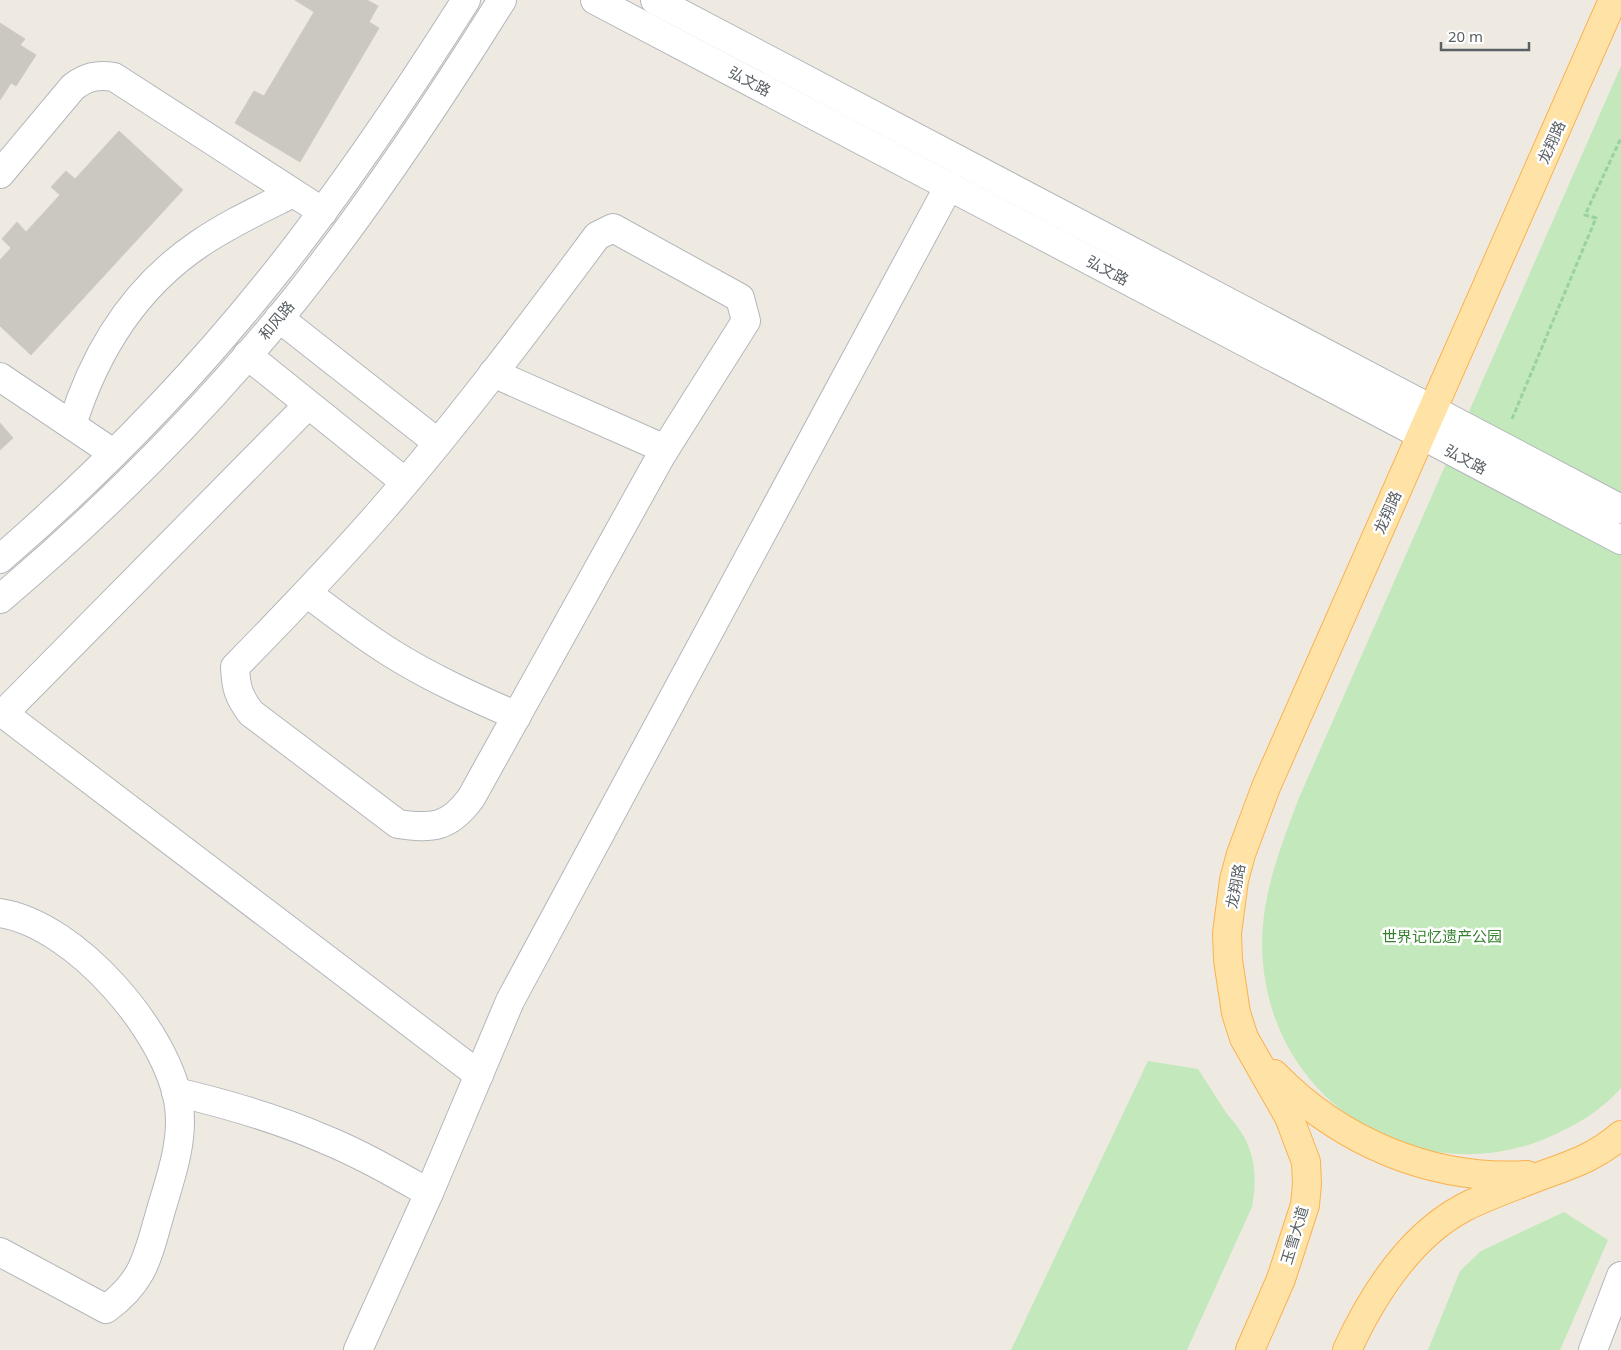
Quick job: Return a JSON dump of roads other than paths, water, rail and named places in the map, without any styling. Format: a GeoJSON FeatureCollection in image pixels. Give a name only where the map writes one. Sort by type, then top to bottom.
{"type":"FeatureCollection","features":[{"type":"Feature","properties":{"kind":"main road","name":"龙翔路"},"geometry":{"type":"LineString","coordinates":[[1244,1038],[1236,1013],[1231,987],[1227,933],[1234,880],[1241,854],[1266,787],[1613,0]]}},
{"type":"Feature","properties":{"kind":"main road"},"geometry":{"type":"LineString","coordinates":[[1244,1038],[1290,1090],[1316,1112],[1345,1131],[1376,1147],[1408,1160],[1475,1174],[1509,1176],[1544,1174]]}},
{"type":"Feature","properties":{"kind":"main road","name":"玉雪大道"},"geometry":{"type":"LineString","coordinates":[[1244,1038],[1289,1117],[1306,1162],[1307,1184],[1305,1205],[1281,1279],[1250,1350]]}},
{"type":"Feature","properties":{"kind":"main road"},"geometry":{"type":"LineString","coordinates":[[1347,1350],[1376,1296],[1410,1250],[1442,1221],[1463,1208],[1544,1174],[1589,1158],[1621,1135]]}},
{"type":"Feature","properties":{"kind":"street","name":"和风路"},"geometry":{"type":"LineString","coordinates":[[0,559],[68,497],[137,429],[216,344],[266,285],[322,212],[393,111],[466,0]]}},
{"type":"Feature","properties":{"kind":"street","name":"和风路"},"geometry":{"type":"LineString","coordinates":[[0,599],[117,492],[179,429],[279,318],[347,230],[402,153],[458,71],[502,0]]}},
{"type":"Feature","properties":{"kind":"street","name":"弘文路"},"geometry":{"type":"LineString","coordinates":[[595,0],[1621,540]]}},
{"type":"Feature","properties":{"kind":"street","name":"弘文路"},"geometry":{"type":"LineString","coordinates":[[655,0],[1621,508]]}},
{"type":"Feature","properties":{"kind":"street"},"geometry":{"type":"LineString","coordinates":[[0,174],[73,87],[81,80],[102,75],[114,77],[322,212]]}},
{"type":"Feature","properties":{"kind":"street"},"geometry":{"type":"LineString","coordinates":[[358,1350],[429,1193],[510,1001],[949,186]]}},
{"type":"Feature","properties":{"kind":"street"},"geometry":{"type":"LineString","coordinates":[[72,425],[81,396],[100,355],[123,317],[145,290],[170,266],[198,244],[228,226],[293,193]]}},
{"type":"Feature","properties":{"kind":"street"},"geometry":{"type":"LineString","coordinates":[[613,228],[740,298],[746,321],[665,449],[471,798],[464,808],[445,822],[434,826],[423,828],[398,824],[251,712],[242,701],[237,689],[235,667],[307,593],[405,482],[494,373],[597,236],[613,228]]}},
{"type":"Feature","properties":{"kind":"street"},"geometry":{"type":"LineString","coordinates":[[279,318],[438,443]]}},
{"type":"Feature","properties":{"kind":"street"},"geometry":{"type":"LineString","coordinates":[[247,355],[405,482]]}},
{"type":"Feature","properties":{"kind":"street"},"geometry":{"type":"LineString","coordinates":[[494,373],[665,449]]}},
{"type":"Feature","properties":{"kind":"street"},"geometry":{"type":"LineString","coordinates":[[0,377],[113,452]]}},
{"type":"Feature","properties":{"kind":"street"},"geometry":{"type":"LineString","coordinates":[[308,405],[2,713],[479,1075]]}},
{"type":"Feature","properties":{"kind":"street"},"geometry":{"type":"LineString","coordinates":[[307,593],[348,624],[390,652],[435,678],[516,716]]}},
{"type":"Feature","properties":{"kind":"street"},"geometry":{"type":"LineString","coordinates":[[0,913],[28,920],[57,937],[84,958],[130,1004],[148,1030],[169,1071],[179,1107],[180,1129],[178,1150],[146,1262],[131,1287],[119,1300],[106,1309],[0,1252]]}},
{"type":"Feature","properties":{"kind":"street"},"geometry":{"type":"LineString","coordinates":[[176,1092],[224,1103],[325,1139],[378,1164],[429,1193]]}},
{"type":"Feature","properties":{"kind":"street"},"geometry":{"type":"LineString","coordinates":[[1593,1350],[1621,1276]]}},
{"type":"Feature","properties":{"kind":"park label","name":"世界记忆遗产公园"},"geometry":{"type":"Point","coordinates":[1442,936]}}]}
